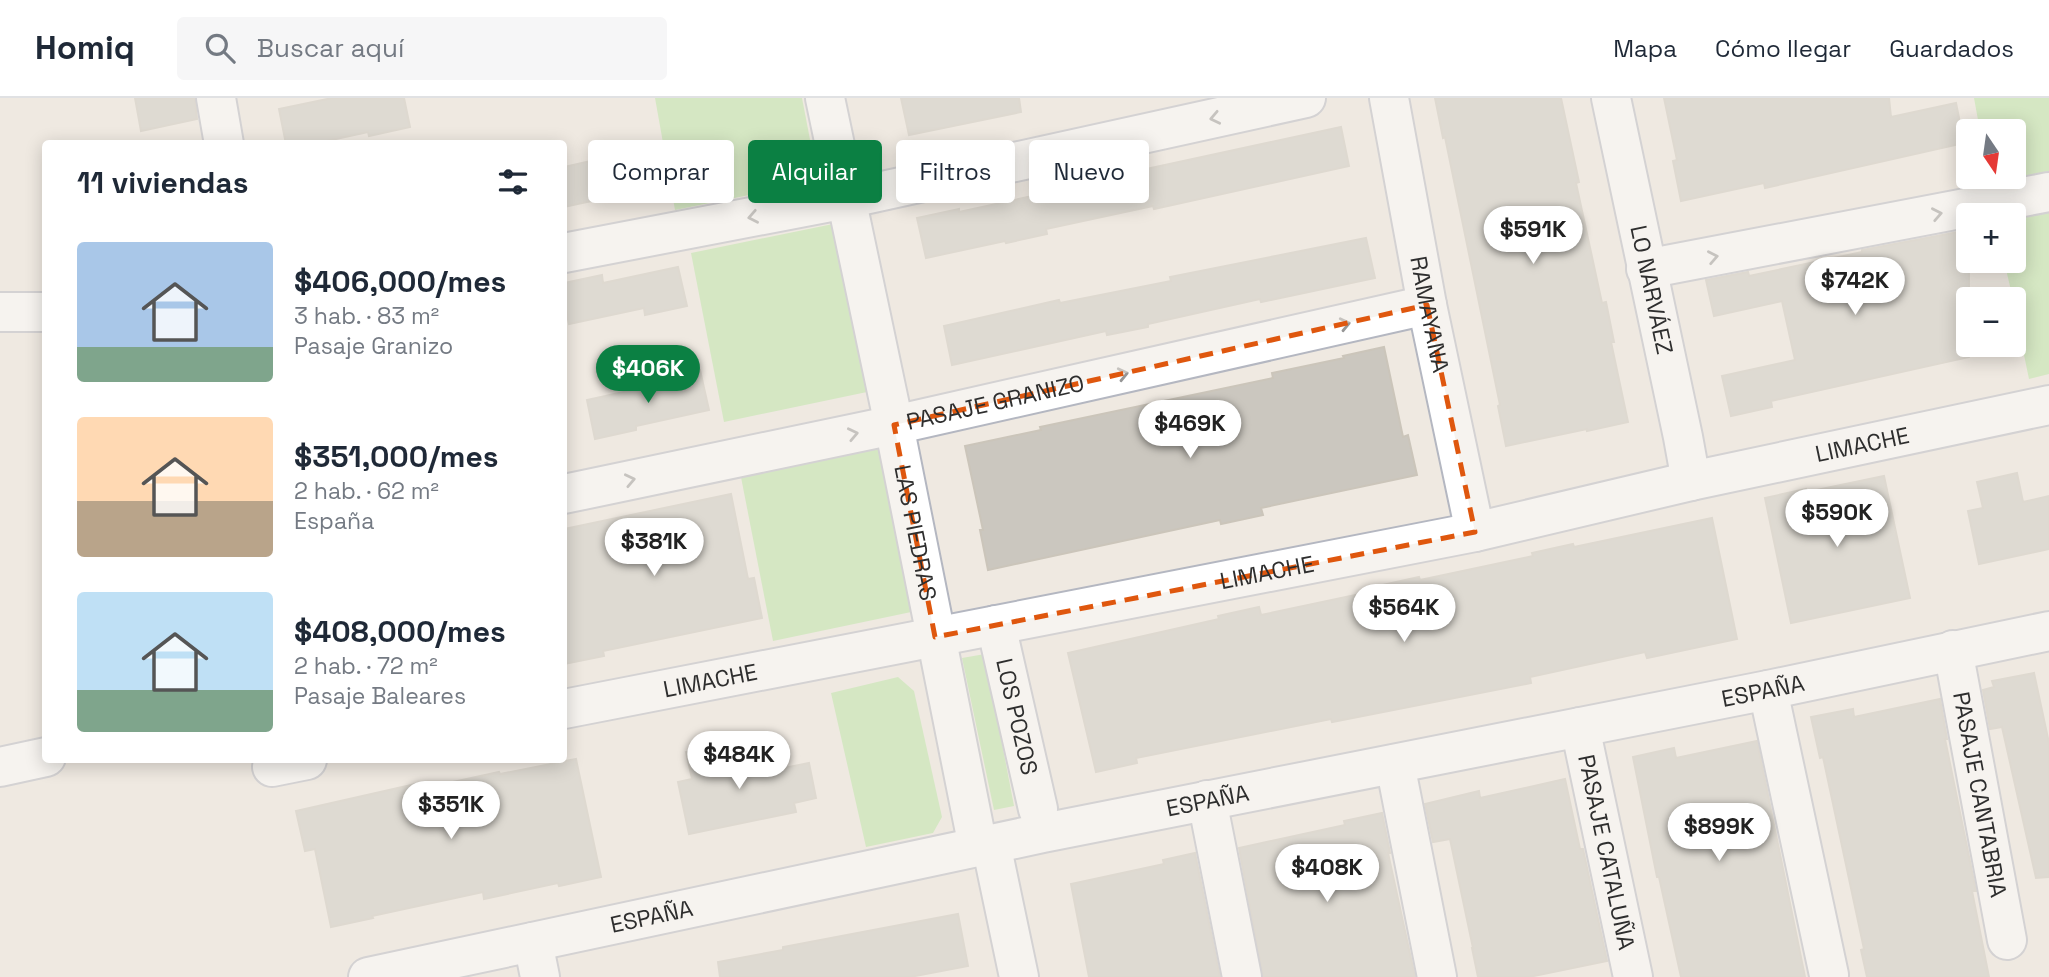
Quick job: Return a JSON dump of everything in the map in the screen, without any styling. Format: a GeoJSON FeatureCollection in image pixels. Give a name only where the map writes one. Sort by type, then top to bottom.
{"type":"FeatureCollection","features":[{"type":"Feature","properties":{"kind":"street"},"geometry":{"type":"LineString","coordinates":[[216,98],[224,140]]}},
{"type":"Feature","properties":{"kind":"street","name":"LAS PIEDRAS"},"geometry":{"type":"LineString","coordinates":[[825,98],[834,140]]}},
{"type":"Feature","properties":{"kind":"street"},"geometry":{"type":"LineString","coordinates":[[882,191],[1306,98]]}},
{"type":"Feature","properties":{"kind":"street","name":"RAMAYANA"},"geometry":{"type":"LineString","coordinates":[[1388,98],[1427,305],[1475,532]]}},
{"type":"Feature","properties":{"kind":"street","name":"LO NARVÁEZ"},"geometry":{"type":"LineString","coordinates":[[1611,98],[1691,481]]}},
{"type":"Feature","properties":{"kind":"street"},"geometry":{"type":"LineString","coordinates":[[1646,269],[2049,192]]}},
{"type":"Feature","properties":{"kind":"street"},"geometry":{"type":"LineString","coordinates":[[567,252],[825,203]]}},
{"type":"Feature","properties":{"kind":"street","name":"LAS PIEDRAS"},"geometry":{"type":"LineString","coordinates":[[847,203],[935,637],[1019,977]]}},
{"type":"Feature","properties":{"kind":"street","name":"PASAJE GRANIZO"},"geometry":{"type":"LineString","coordinates":[[567,493],[894,425],[1427,305]]}},
{"type":"Feature","properties":{"kind":"street"},"geometry":{"type":"LineString","coordinates":[[0,312],[42,312]]}},
{"type":"Feature","properties":{"kind":"street","name":"LIMACHE"},"geometry":{"type":"LineString","coordinates":[[567,708],[1475,532],[1691,481],[2049,405]]}},
{"type":"Feature","properties":{"kind":"street","name":"LOS POZOS"},"geometry":{"type":"LineString","coordinates":[[996,625],[1038,810]]}},
{"type":"Feature","properties":{"kind":"street","name":"ESPAÑA"},"geometry":{"type":"LineString","coordinates":[[368,977],[537,959],[985,845],[1768,690],[2049,631]]}},
{"type":"Feature","properties":{"kind":"street","name":"PASAJE CANTABRIA"},"geometry":{"type":"LineString","coordinates":[[1953,650],[2007,940]]}},
{"type":"Feature","properties":{"kind":"street"},"geometry":{"type":"LineString","coordinates":[[1768,690],[1829,975]]}},
{"type":"Feature","properties":{"kind":"street","name":"PASAJE CATALUÑA"},"geometry":{"type":"LineString","coordinates":[[1580,727],[1633,977]]}},
{"type":"Feature","properties":{"kind":"street"},"geometry":{"type":"LineString","coordinates":[[0,767],[42,758]]}},
{"type":"Feature","properties":{"kind":"street"},"geometry":{"type":"LineString","coordinates":[[1395,764],[1437,977]]}},
{"type":"Feature","properties":{"kind":"street"},"geometry":{"type":"LineString","coordinates":[[1207,800],[1242,977]]}},
{"type":"Feature","properties":{"kind":"highlighted area"},"geometry":{"type":"Polygon","coordinates":[[[1427,305],[1475,532],[935,637],[894,425],[1427,305]]]}},
{"type":"Feature","properties":{"kind":"green space"},"geometry":{"type":"Polygon","coordinates":[[[655,98],[802,98],[810,140],[748,140],[748,195],[734,198],[734,140],[662,140],[655,98]]]}},
{"type":"Feature","properties":{"kind":"green space"},"geometry":{"type":"Polygon","coordinates":[[[1974,98],[2049,98],[2049,171],[2026,176],[2026,119],[1978,119],[1974,98]]]}},
{"type":"Feature","properties":{"kind":"green space"},"geometry":{"type":"Polygon","coordinates":[[[674,203],[710,203],[675,210],[674,203]]]}},
{"type":"Feature","properties":{"kind":"green space"},"geometry":{"type":"Polygon","coordinates":[[[2049,210],[2049,374],[2029,379],[2024,357],[2026,287],[2010,287],[2007,273],[2026,273],[2026,215],[2049,210]]]}},
{"type":"Feature","properties":{"kind":"green space"},"geometry":{"type":"Polygon","coordinates":[[[833,224],[867,392],[724,422],[691,253],[833,224]]]}},
{"type":"Feature","properties":{"kind":"green space"},"geometry":{"type":"Polygon","coordinates":[[[882,444],[916,611],[773,641],[740,472],[882,444]]]}},
{"type":"Feature","properties":{"kind":"green space"},"geometry":{"type":"Polygon","coordinates":[[[985,654],[1014,806],[994,810],[962,658],[985,654]]]}},
{"type":"Feature","properties":{"kind":"green space"},"geometry":{"type":"Polygon","coordinates":[[[898,677],[914,691],[942,817],[933,833],[866,847],[831,693],[898,677]]]}},
{"type":"Feature","properties":{"kind":"building"},"geometry":{"type":"Polygon","coordinates":[[[135,98],[195,98],[197,119],[141,131],[135,98]]]}},
{"type":"Feature","properties":{"kind":"building"},"geometry":{"type":"Polygon","coordinates":[[[332,98],[404,98],[410,127],[369,136],[368,132],[331,140],[285,140],[279,109],[332,98]]]}},
{"type":"Feature","properties":{"kind":"building"},"geometry":{"type":"Polygon","coordinates":[[[901,98],[1019,98],[1021,112],[909,135],[901,98]]]}},
{"type":"Feature","properties":{"kind":"building"},"geometry":{"type":"Polygon","coordinates":[[[1435,98],[1561,98],[1602,303],[1606,302],[1614,342],[1611,342],[1628,422],[1506,446],[1498,406],[1500,405],[1435,98]]]}},
{"type":"Feature","properties":{"kind":"building"},"geometry":{"type":"Polygon","coordinates":[[[1664,98],[1889,98],[1891,117],[1956,103],[1959,119],[1956,119],[1956,145],[1765,188],[1764,183],[1681,201],[1673,161],[1677,160],[1664,98]]]}},
{"type":"Feature","properties":{"kind":"building"},"geometry":{"type":"Polygon","coordinates":[[[1341,127],[1349,166],[1154,209],[1153,206],[1046,229],[1047,234],[926,258],[917,218],[959,209],[959,212],[1000,203],[1015,203],[1015,200],[1029,197],[1029,203],[1149,203],[1149,168],[1341,127]]]}},
{"type":"Feature","properties":{"kind":"building"},"geometry":{"type":"Polygon","coordinates":[[[588,162],[588,202],[567,206],[567,166],[588,162]]]}},
{"type":"Feature","properties":{"kind":"building"},"geometry":{"type":"Polygon","coordinates":[[[1956,232],[1956,273],[1969,273],[1969,287],[1956,287],[1956,357],[1969,357],[1771,401],[1772,407],[1731,416],[1722,376],[1795,360],[1782,301],[1714,316],[1706,280],[1748,272],[1749,276],[1862,250],[1956,232]]]}},
{"type":"Feature","properties":{"kind":"building"},"geometry":{"type":"Polygon","coordinates":[[[1366,238],[1375,278],[1261,302],[1260,299],[1148,324],[1148,327],[1107,335],[1106,331],[952,365],[944,326],[1059,300],[1060,303],[1171,281],[1170,277],[1366,238]]]}},
{"type":"Feature","properties":{"kind":"building"},"geometry":{"type":"Polygon","coordinates":[[[678,267],[687,306],[645,315],[644,308],[569,324],[567,282],[602,275],[603,283],[678,267]]]}},
{"type":"Feature","properties":{"kind":"building"},"geometry":{"type":"Polygon","coordinates":[[[1384,347],[1403,437],[1408,435],[1417,475],[1261,508],[1263,515],[1221,524],[1220,520],[988,570],[980,530],[983,530],[965,446],[1041,430],[1040,427],[1273,378],[1272,373],[1384,347]]]}},
{"type":"Feature","properties":{"kind":"building"},"geometry":{"type":"Polygon","coordinates":[[[700,370],[709,410],[636,426],[636,430],[595,439],[587,400],[660,384],[659,379],[700,370]]]}},
{"type":"Feature","properties":{"kind":"building"},"geometry":{"type":"Polygon","coordinates":[[[2017,473],[2023,502],[2049,496],[2049,549],[1979,564],[1968,511],[1983,508],[1977,482],[2017,473]]]}},
{"type":"Feature","properties":{"kind":"building"},"geometry":{"type":"Polygon","coordinates":[[[1884,476],[1910,598],[1791,623],[1765,498],[1884,476]]]}},
{"type":"Feature","properties":{"kind":"building"},"geometry":{"type":"Polygon","coordinates":[[[731,494],[748,579],[754,578],[762,618],[603,651],[604,656],[567,663],[567,528],[731,494]]]}},
{"type":"Feature","properties":{"kind":"building"},"geometry":{"type":"Polygon","coordinates":[[[1712,518],[1737,639],[1647,658],[1645,652],[1530,677],[1531,683],[1136,758],[1137,763],[1096,772],[1068,653],[1219,619],[1218,616],[1259,607],[1261,615],[1379,590],[1378,586],[1419,577],[1420,580],[1533,556],[1532,553],[1573,544],[1574,547],[1712,518]]]}},
{"type":"Feature","properties":{"kind":"building"},"geometry":{"type":"Polygon","coordinates":[[[2034,673],[2049,743],[2049,877],[2036,878],[2002,727],[1990,729],[1983,690],[1994,687],[1992,681],[2034,673]]]}},
{"type":"Feature","properties":{"kind":"building"},"geometry":{"type":"Polygon","coordinates":[[[1940,699],[1945,739],[1976,891],[1972,891],[1989,977],[1867,977],[1861,950],[1864,949],[1823,757],[1820,758],[1811,717],[1853,709],[1854,717],[1940,699]]]}},
{"type":"Feature","properties":{"kind":"building"},"geometry":{"type":"Polygon","coordinates":[[[1757,741],[1805,977],[1681,977],[1657,877],[1633,757],[1674,748],[1676,758],[1757,741]]]}},
{"type":"Feature","properties":{"kind":"building"},"geometry":{"type":"Polygon","coordinates":[[[726,744],[732,773],[778,763],[779,769],[809,763],[816,798],[794,803],[796,812],[689,834],[678,782],[692,779],[686,752],[726,744]]]}},
{"type":"Feature","properties":{"kind":"building"},"geometry":{"type":"Polygon","coordinates":[[[576,759],[601,877],[484,899],[483,892],[331,927],[315,849],[305,851],[296,811],[420,783],[421,789],[499,772],[500,774],[567,763],[576,759]]]}},
{"type":"Feature","properties":{"kind":"building"},"geometry":{"type":"Polygon","coordinates":[[[1565,779],[1607,961],[1529,977],[1478,977],[1450,839],[1433,842],[1425,804],[1479,791],[1480,798],[1565,779]]]}},
{"type":"Feature","properties":{"kind":"building"},"geometry":{"type":"Polygon","coordinates":[[[1382,813],[1415,977],[1263,977],[1239,848],[1345,825],[1344,821],[1382,813]]]}},
{"type":"Feature","properties":{"kind":"building"},"geometry":{"type":"Polygon","coordinates":[[[1195,853],[1220,977],[1089,977],[1071,884],[1164,864],[1163,860],[1195,853]]]}},
{"type":"Feature","properties":{"kind":"building"},"geometry":{"type":"Polygon","coordinates":[[[958,914],[968,966],[910,977],[720,977],[718,962],[958,914]]]}}]}
